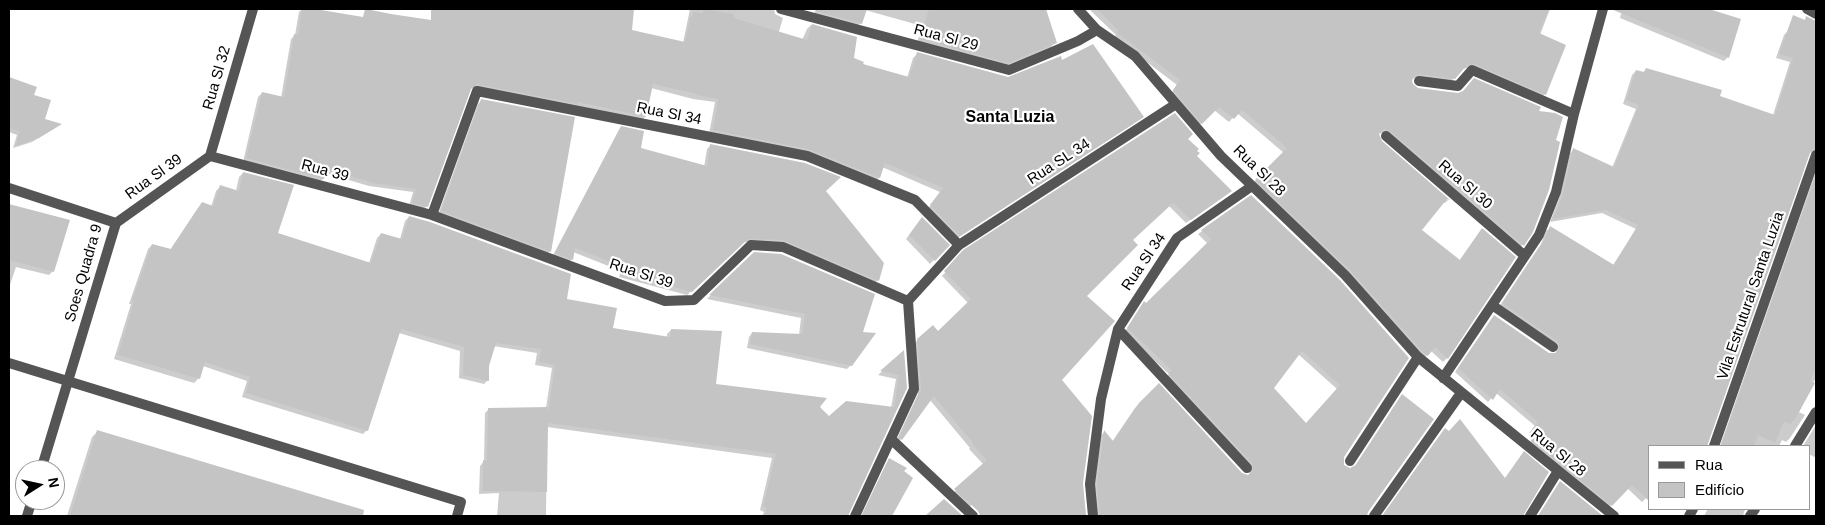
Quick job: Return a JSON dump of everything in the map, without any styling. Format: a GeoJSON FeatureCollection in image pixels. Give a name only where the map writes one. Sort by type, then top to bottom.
{"type":"FeatureCollection","features":[{"type":"Feature","properties":{"kind":"street","name":"Rua Sl 32"},"geometry":{"type":"LineString","coordinates":[[210,156],[253,9]]}},
{"type":"Feature","properties":{"kind":"street","name":"Rua Sl 29"},"geometry":{"type":"LineString","coordinates":[[781,9],[1009,70],[1078,41],[1097,30]]}},
{"type":"Feature","properties":{"kind":"street","name":"Rua Sl 28"},"geometry":{"type":"LineString","coordinates":[[1078,9],[1097,30],[1135,56],[1221,156],[1344,275],[1418,357],[1614,516]]}},
{"type":"Feature","properties":{"kind":"street"},"geometry":{"type":"LineString","coordinates":[[1443,378],[1539,234],[1556,192],[1574,114],[1603,9]]}},
{"type":"Feature","properties":{"kind":"street"},"geometry":{"type":"LineString","coordinates":[[1807,9],[1816,14]]}},
{"type":"Feature","properties":{"kind":"street"},"geometry":{"type":"LineString","coordinates":[[1419,81],[1458,86],[1472,70],[1574,114]]}},
{"type":"Feature","properties":{"kind":"street","name":"Rua Sl 34"},"geometry":{"type":"LineString","coordinates":[[432,215],[477,91],[807,156],[915,200],[959,245]]}},
{"type":"Feature","properties":{"kind":"street","name":"Rua SL 34"},"geometry":{"type":"LineString","coordinates":[[908,301],[959,245],[1176,104]]}},
{"type":"Feature","properties":{"kind":"street","name":"Rua Sl 30"},"geometry":{"type":"LineString","coordinates":[[1386,136],[1525,256]]}},
{"type":"Feature","properties":{"kind":"street","name":"Vila Estrutural Santa Luzia"},"geometry":{"type":"LineString","coordinates":[[1714,445],[1816,155]]}},
{"type":"Feature","properties":{"kind":"street","name":"Rua 39"},"geometry":{"type":"LineString","coordinates":[[210,156],[432,215]]}},
{"type":"Feature","properties":{"kind":"street","name":"Rua Sl 39"},"geometry":{"type":"LineString","coordinates":[[116,223],[210,156]]}},
{"type":"Feature","properties":{"kind":"street","name":"Rua Sl 34"},"geometry":{"type":"LineString","coordinates":[[1093,516],[1090,484],[1101,399],[1118,328],[1177,238],[1252,186]]}},
{"type":"Feature","properties":{"kind":"street","name":"Soes Quadra 9"},"geometry":{"type":"LineString","coordinates":[[9,188],[116,223],[44,460]]}},
{"type":"Feature","properties":{"kind":"street","name":"Rua Sl 39"},"geometry":{"type":"LineString","coordinates":[[432,215],[665,301],[694,300],[751,246],[783,248],[908,301]]}},
{"type":"Feature","properties":{"kind":"street"},"geometry":{"type":"LineString","coordinates":[[855,516],[914,389],[908,301]]}},
{"type":"Feature","properties":{"kind":"street"},"geometry":{"type":"LineString","coordinates":[[1492,305],[1553,347]]}},
{"type":"Feature","properties":{"kind":"street"},"geometry":{"type":"LineString","coordinates":[[1118,328],[1247,468]]}},
{"type":"Feature","properties":{"kind":"street"},"geometry":{"type":"LineString","coordinates":[[1350,461],[1418,357]]}},
{"type":"Feature","properties":{"kind":"street"},"geometry":{"type":"LineString","coordinates":[[9,363],[460,502],[457,516]]}},
{"type":"Feature","properties":{"kind":"street"},"geometry":{"type":"LineString","coordinates":[[1374,516],[1461,393]]}},
{"type":"Feature","properties":{"kind":"street"},"geometry":{"type":"LineString","coordinates":[[1795,445],[1816,412]]}},
{"type":"Feature","properties":{"kind":"street"},"geometry":{"type":"LineString","coordinates":[[891,439],[974,516]]}},
{"type":"Feature","properties":{"kind":"street"},"geometry":{"type":"LineString","coordinates":[[1530,516],[1558,472]]}},
{"type":"Feature","properties":{"kind":"building"},"geometry":{"type":"Polygon","coordinates":[[[302,9],[315,9],[363,17],[366,9],[431,20],[431,9],[634,9],[632,30],[685,42],[691,15],[693,12],[703,13],[703,9],[734,14],[734,18],[807,40],[812,24],[857,37],[854,58],[864,62],[863,64],[909,77],[917,52],[1008,77],[1061,56],[1062,60],[1093,44],[1144,117],[960,236],[930,205],[943,188],[885,163],[880,178],[808,149],[713,130],[718,99],[653,84],[646,117],[578,102],[578,104],[476,84],[471,89],[428,207],[412,203],[416,189],[373,183],[327,169],[324,179],[246,158],[262,92],[284,97],[294,34],[298,35],[302,9]]]}},
{"type":"Feature","properties":{"kind":"building"},"geometry":{"type":"Polygon","coordinates":[[[817,9],[867,9],[862,24],[816,11],[817,9]]]}},
{"type":"Feature","properties":{"kind":"building"},"geometry":{"type":"Polygon","coordinates":[[[929,9],[1046,9],[1057,43],[1008,63],[920,39],[929,9]]]}},
{"type":"Feature","properties":{"kind":"building"},"geometry":{"type":"Polygon","coordinates":[[[1097,9],[1549,9],[1539,33],[1566,45],[1546,95],[1474,64],[1467,65],[1455,79],[1419,74],[1414,76],[1412,81],[1418,88],[1458,93],[1463,91],[1474,78],[1541,107],[1539,111],[1555,113],[1563,117],[1556,140],[1560,142],[1549,190],[1533,232],[1524,246],[1390,131],[1384,129],[1379,134],[1382,141],[1450,200],[1447,199],[1422,230],[1460,260],[1482,228],[1516,257],[1448,359],[1435,347],[1428,356],[1423,352],[1350,270],[1255,180],[1287,148],[1242,110],[1234,119],[1219,107],[1202,124],[1173,90],[1180,80],[1116,32],[1119,31],[1097,9]]]}},
{"type":"Feature","properties":{"kind":"building"},"geometry":{"type":"Polygon","coordinates":[[[1611,9],[1709,9],[1741,19],[1729,58],[1611,9]]]}},
{"type":"Feature","properties":{"kind":"building"},"geometry":{"type":"Polygon","coordinates":[[[1793,15],[1805,20],[1806,16],[1816,21],[1816,148],[1810,153],[1707,445],[1648,445],[1648,500],[1632,485],[1612,506],[1531,440],[1537,432],[1532,429],[1538,422],[1500,389],[1493,400],[1458,368],[1494,315],[1549,353],[1555,353],[1559,350],[1557,341],[1502,303],[1545,239],[1550,226],[1614,265],[1638,225],[1606,210],[1553,219],[1563,194],[1573,148],[1614,167],[1639,105],[1626,100],[1636,70],[1644,72],[1646,68],[1722,90],[1720,96],[1775,115],[1793,58],[1779,54],[1793,15]]]}},
{"type":"Feature","properties":{"kind":"building"},"geometry":{"type":"Polygon","coordinates":[[[9,77],[37,87],[34,95],[51,100],[45,119],[62,124],[39,138],[16,146],[20,131],[9,128],[9,77]]]}},
{"type":"Feature","properties":{"kind":"building"},"geometry":{"type":"Polygon","coordinates":[[[481,99],[575,117],[551,252],[441,211],[481,99]]]}},
{"type":"Feature","properties":{"kind":"building"},"geometry":{"type":"Polygon","coordinates":[[[1175,113],[1193,134],[1188,139],[1199,149],[1197,151],[1200,153],[1197,156],[1232,191],[1191,220],[1173,203],[1133,240],[1138,245],[1087,296],[1115,321],[1062,380],[1092,416],[1083,483],[1086,516],[980,516],[978,511],[954,489],[987,460],[934,396],[902,440],[899,437],[921,389],[917,339],[933,325],[938,331],[971,299],[944,271],[963,250],[1175,113]]]}},
{"type":"Feature","properties":{"kind":"building"},"geometry":{"type":"Polygon","coordinates":[[[621,126],[644,131],[641,148],[707,166],[710,144],[805,163],[841,177],[826,191],[884,263],[879,281],[783,240],[748,239],[692,292],[622,273],[624,267],[575,248],[573,260],[555,253],[621,126]]]}},
{"type":"Feature","properties":{"kind":"building"},"geometry":{"type":"Polygon","coordinates":[[[243,172],[294,185],[278,233],[371,263],[381,233],[402,239],[409,216],[571,274],[567,299],[617,308],[613,328],[670,337],[671,329],[722,331],[716,384],[827,398],[820,407],[829,416],[846,401],[894,407],[899,375],[880,371],[904,350],[907,388],[848,516],[764,516],[767,508],[763,506],[776,454],[548,423],[547,492],[483,491],[483,460],[487,461],[488,408],[548,407],[548,414],[555,365],[539,362],[541,349],[496,343],[489,366],[489,381],[463,375],[464,347],[401,329],[368,431],[246,393],[250,377],[205,362],[200,379],[118,355],[134,301],[132,301],[152,244],[171,249],[202,202],[213,206],[220,185],[239,191],[243,172]]]}},
{"type":"Feature","properties":{"kind":"building"},"geometry":{"type":"Polygon","coordinates":[[[1816,175],[1816,367],[1810,381],[1815,383],[1794,421],[1791,424],[1784,422],[1775,443],[1758,435],[1754,445],[1721,445],[1816,175]]]}},
{"type":"Feature","properties":{"kind":"building"},"geometry":{"type":"Polygon","coordinates":[[[1251,195],[1340,280],[1409,358],[1344,457],[1344,465],[1350,468],[1356,465],[1402,394],[1434,419],[1367,516],[1100,516],[1097,484],[1104,430],[1113,441],[1139,403],[1159,383],[1242,473],[1248,475],[1253,470],[1252,463],[1168,373],[1172,370],[1127,328],[1144,301],[1146,303],[1211,239],[1201,230],[1251,195]],[[1302,351],[1274,388],[1306,423],[1340,385],[1302,351]]]}},
{"type":"Feature","properties":{"kind":"building"},"geometry":{"type":"Polygon","coordinates":[[[9,204],[70,220],[54,272],[9,260],[9,204]]]}},
{"type":"Feature","properties":{"kind":"building"},"geometry":{"type":"Polygon","coordinates":[[[922,217],[950,245],[935,261],[909,235],[922,217]]]}},
{"type":"Feature","properties":{"kind":"building"},"geometry":{"type":"Polygon","coordinates":[[[754,252],[781,254],[875,294],[863,332],[876,333],[852,366],[750,344],[752,332],[802,334],[805,314],[709,295],[754,252]]]}},
{"type":"Feature","properties":{"kind":"building"},"geometry":{"type":"Polygon","coordinates":[[[1460,419],[1505,478],[1524,451],[1549,472],[1523,516],[1382,516],[1445,428],[1449,431],[1460,419]]]}},
{"type":"Feature","properties":{"kind":"building"},"geometry":{"type":"Polygon","coordinates":[[[97,430],[364,510],[363,516],[70,516],[97,430]]]}},
{"type":"Feature","properties":{"kind":"building"},"geometry":{"type":"Polygon","coordinates":[[[889,458],[907,468],[904,471],[913,478],[892,516],[862,516],[889,458]]]}},
{"type":"Feature","properties":{"kind":"building"},"geometry":{"type":"Polygon","coordinates":[[[1560,481],[1603,516],[1538,516],[1560,481]]]}},
{"type":"Feature","properties":{"kind":"building"},"geometry":{"type":"Polygon","coordinates":[[[944,499],[963,516],[925,516],[944,499]]]}},
{"type":"Feature","properties":{"kind":"district","name":"Santa Luzia"},"geometry":{"type":"Point","coordinates":[1010,118]}}]}
